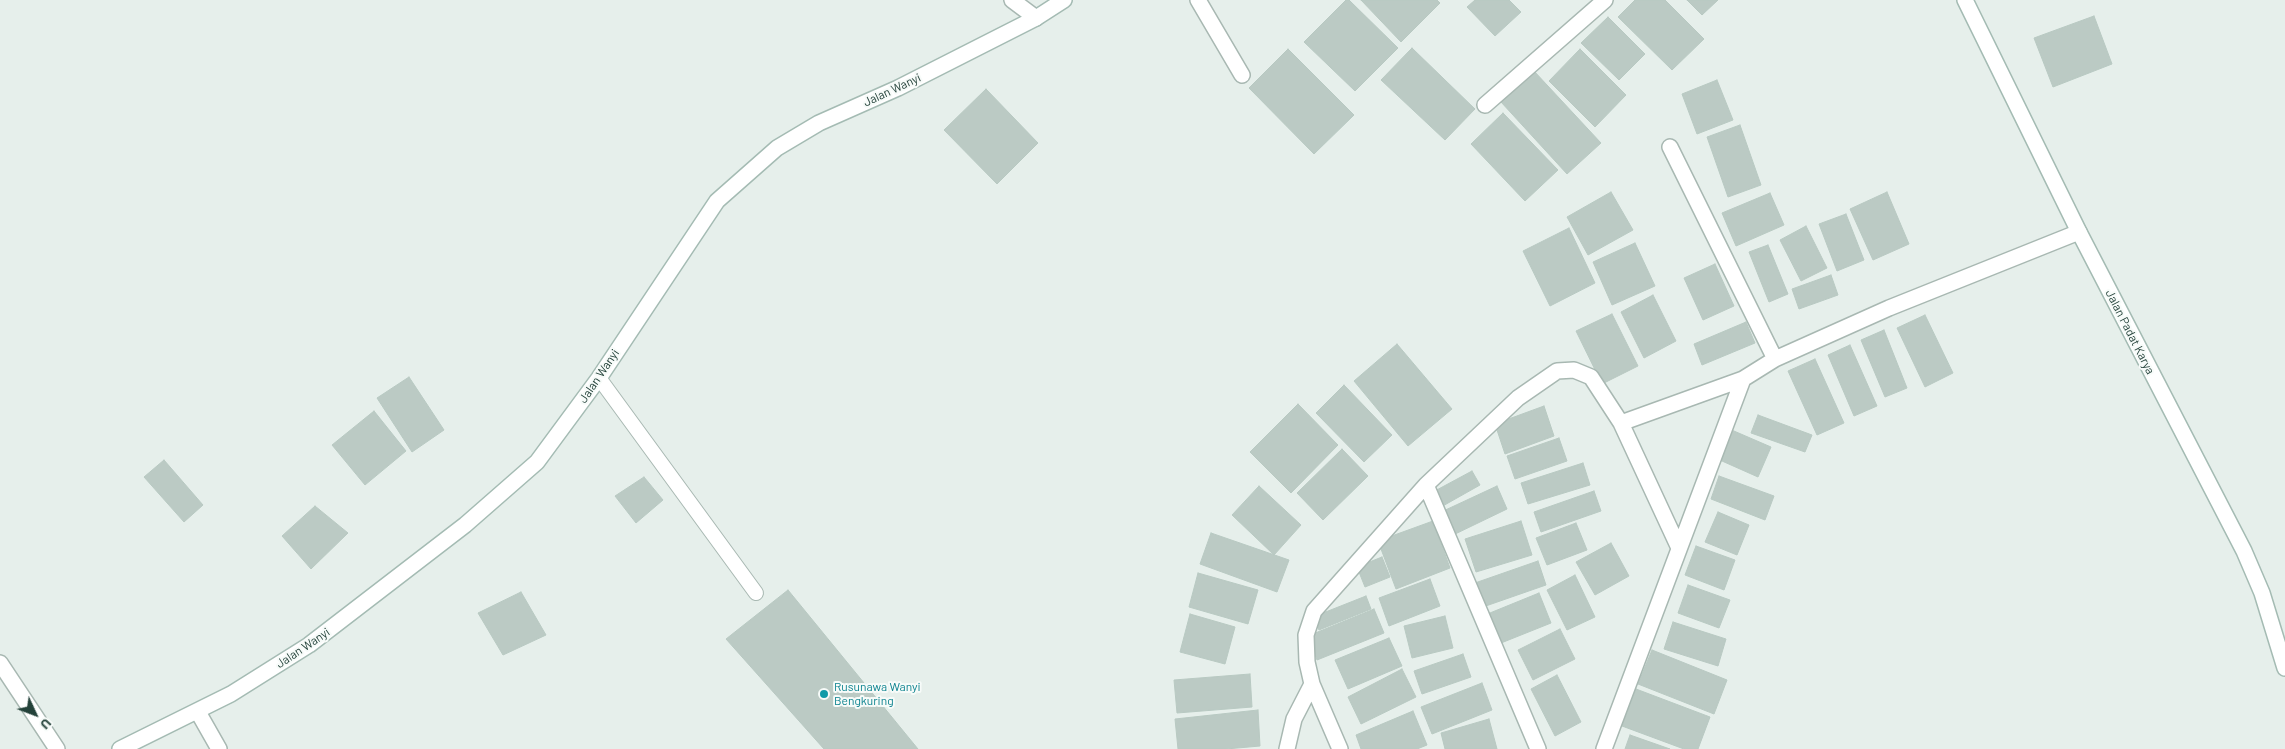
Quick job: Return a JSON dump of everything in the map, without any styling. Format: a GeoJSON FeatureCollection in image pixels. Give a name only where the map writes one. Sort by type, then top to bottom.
{"type":"FeatureCollection","features":[{"type":"Feature","properties":{"kind":"street"},"geometry":{"type":"LineString","coordinates":[[1012,0],[1036,18]]}},
{"type":"Feature","properties":{"kind":"street","name":"Jalan Wanyi"},"geometry":{"type":"LineString","coordinates":[[120,749],[231,694],[309,645],[465,525],[537,462],[599,378],[717,201],[777,148],[819,123],[898,88],[1036,18],[1064,0]]}},
{"type":"Feature","properties":{"kind":"street"},"geometry":{"type":"LineString","coordinates":[[1198,0],[1242,75]]}},
{"type":"Feature","properties":{"kind":"street"},"geometry":{"type":"LineString","coordinates":[[1485,105],[1605,0]]}},
{"type":"Feature","properties":{"kind":"street","name":"Jalan Padat Karya"},"geometry":{"type":"LineString","coordinates":[[1965,0],[2079,232],[2244,551],[2262,593],[2285,668]]}},
{"type":"Feature","properties":{"kind":"street"},"geometry":{"type":"LineString","coordinates":[[1670,147],[1776,359]]}},
{"type":"Feature","properties":{"kind":"street"},"geometry":{"type":"LineString","coordinates":[[1621,423],[1743,379],[1776,359],[1889,308],[2079,232]]}},
{"type":"Feature","properties":{"kind":"street"},"geometry":{"type":"LineString","coordinates":[[1340,749],[1312,684],[1307,662],[1306,635],[1314,611],[1426,485],[1518,398],[1557,371],[1574,370],[1591,377],[1621,423],[1679,548]]}},
{"type":"Feature","properties":{"kind":"street"},"geometry":{"type":"LineString","coordinates":[[1604,749],[1743,379]]}},
{"type":"Feature","properties":{"kind":"street"},"geometry":{"type":"LineString","coordinates":[[1426,485],[1538,749]]}},
{"type":"Feature","properties":{"kind":"street"},"geometry":{"type":"LineString","coordinates":[[0,663],[57,749]]}},
{"type":"Feature","properties":{"kind":"street"},"geometry":{"type":"LineString","coordinates":[[1287,749],[1294,720],[1312,684]]}},
{"type":"Feature","properties":{"kind":"street"},"geometry":{"type":"LineString","coordinates":[[198,712],[220,749]]}},
{"type":"Feature","properties":{"kind":"lane"},"geometry":{"type":"LineString","coordinates":[[599,378],[756,593]]}},
{"type":"Feature","properties":{"kind":"building"},"geometry":{"type":"Polygon","coordinates":[[[1346,0],[1349,0],[1398,48],[1355,91],[1304,42],[1346,0]]]}},
{"type":"Feature","properties":{"kind":"building"},"geometry":{"type":"Polygon","coordinates":[[[1361,0],[1437,0],[1440,3],[1401,42],[1361,0]]]}},
{"type":"Feature","properties":{"kind":"building"},"geometry":{"type":"Polygon","coordinates":[[[1475,0],[1509,0],[1521,12],[1495,36],[1467,7],[1475,0]]]}},
{"type":"Feature","properties":{"kind":"building"},"geometry":{"type":"Polygon","coordinates":[[[1635,0],[1665,0],[1704,39],[1672,70],[1618,17],[1635,0]]]}},
{"type":"Feature","properties":{"kind":"building"},"geometry":{"type":"Polygon","coordinates":[[[1687,0],[1718,0],[1702,15],[1687,0]]]}},
{"type":"Feature","properties":{"kind":"building"},"geometry":{"type":"Polygon","coordinates":[[[2094,16],[2112,64],[2053,87],[2034,38],[2094,16]]]}},
{"type":"Feature","properties":{"kind":"building"},"geometry":{"type":"Polygon","coordinates":[[[1608,17],[1645,54],[1619,80],[1581,43],[1608,17]]]}},
{"type":"Feature","properties":{"kind":"building"},"geometry":{"type":"Polygon","coordinates":[[[1412,48],[1475,109],[1445,140],[1381,80],[1412,48]]]}},
{"type":"Feature","properties":{"kind":"building"},"geometry":{"type":"Polygon","coordinates":[[[1288,49],[1354,115],[1314,154],[1249,88],[1288,49]]]}},
{"type":"Feature","properties":{"kind":"building"},"geometry":{"type":"Polygon","coordinates":[[[1580,49],[1626,95],[1595,127],[1549,81],[1580,49]]]}},
{"type":"Feature","properties":{"kind":"building"},"geometry":{"type":"Polygon","coordinates":[[[1534,71],[1601,143],[1567,174],[1501,102],[1534,71]]]}},
{"type":"Feature","properties":{"kind":"building"},"geometry":{"type":"Polygon","coordinates":[[[1717,80],[1733,120],[1697,134],[1682,94],[1717,80]]]}},
{"type":"Feature","properties":{"kind":"building"},"geometry":{"type":"Polygon","coordinates":[[[986,89],[1038,143],[997,184],[944,130],[986,89]]]}},
{"type":"Feature","properties":{"kind":"building"},"geometry":{"type":"Polygon","coordinates":[[[1503,113],[1558,170],[1525,201],[1471,144],[1503,113]]]}},
{"type":"Feature","properties":{"kind":"building"},"geometry":{"type":"Polygon","coordinates":[[[1740,125],[1761,185],[1728,197],[1707,137],[1740,125]]]}},
{"type":"Feature","properties":{"kind":"building"},"geometry":{"type":"Polygon","coordinates":[[[1611,192],[1633,230],[1588,255],[1567,217],[1611,192]]]}},
{"type":"Feature","properties":{"kind":"building"},"geometry":{"type":"Polygon","coordinates":[[[1887,192],[1909,244],[1873,260],[1850,209],[1887,192]]]}},
{"type":"Feature","properties":{"kind":"building"},"geometry":{"type":"Polygon","coordinates":[[[1770,193],[1784,225],[1736,246],[1722,213],[1770,193]]]}},
{"type":"Feature","properties":{"kind":"building"},"geometry":{"type":"Polygon","coordinates":[[[1846,214],[1864,260],[1837,271],[1819,224],[1846,214]]]}},
{"type":"Feature","properties":{"kind":"building"},"geometry":{"type":"Polygon","coordinates":[[[1806,226],[1827,268],[1801,281],[1780,240],[1806,226]]]}},
{"type":"Feature","properties":{"kind":"building"},"geometry":{"type":"Polygon","coordinates":[[[1569,228],[1595,283],[1550,306],[1523,251],[1569,228]]]}},
{"type":"Feature","properties":{"kind":"building"},"geometry":{"type":"Polygon","coordinates":[[[1635,243],[1655,286],[1612,305],[1593,262],[1635,243]]]}},
{"type":"Feature","properties":{"kind":"building"},"geometry":{"type":"Polygon","coordinates":[[[1768,245],[1788,294],[1769,302],[1749,252],[1768,245]]]}},
{"type":"Feature","properties":{"kind":"building"},"geometry":{"type":"Polygon","coordinates":[[[1715,264],[1734,306],[1703,320],[1684,278],[1715,264]]]}},
{"type":"Feature","properties":{"kind":"building"},"geometry":{"type":"Polygon","coordinates":[[[1831,275],[1838,295],[1799,309],[1792,289],[1831,275]]]}},
{"type":"Feature","properties":{"kind":"building"},"geometry":{"type":"Polygon","coordinates":[[[1653,295],[1676,341],[1644,358],[1621,312],[1653,295]]]}},
{"type":"Feature","properties":{"kind":"building"},"geometry":{"type":"Polygon","coordinates":[[[1612,314],[1638,366],[1602,384],[1576,331],[1612,314]]]}},
{"type":"Feature","properties":{"kind":"building"},"geometry":{"type":"Polygon","coordinates":[[[1925,315],[1953,373],[1925,387],[1897,328],[1925,315]]]}},
{"type":"Feature","properties":{"kind":"building"},"geometry":{"type":"Polygon","coordinates":[[[1746,322],[1755,343],[1702,365],[1694,344],[1746,322]]]}},
{"type":"Feature","properties":{"kind":"building"},"geometry":{"type":"Polygon","coordinates":[[[1884,330],[1907,388],[1885,397],[1861,340],[1884,330]]]}},
{"type":"Feature","properties":{"kind":"building"},"geometry":{"type":"Polygon","coordinates":[[[1397,344],[1452,409],[1408,446],[1354,381],[1397,344]]]}},
{"type":"Feature","properties":{"kind":"building"},"geometry":{"type":"Polygon","coordinates":[[[1850,345],[1877,406],[1854,416],[1828,355],[1850,345]]]}},
{"type":"Feature","properties":{"kind":"building"},"geometry":{"type":"Polygon","coordinates":[[[1815,359],[1844,423],[1817,435],[1788,371],[1815,359]]]}},
{"type":"Feature","properties":{"kind":"building"},"geometry":{"type":"Polygon","coordinates":[[[409,377],[444,430],[412,452],[377,398],[409,377]]]}},
{"type":"Feature","properties":{"kind":"building"},"geometry":{"type":"Polygon","coordinates":[[[1344,385],[1392,435],[1364,462],[1316,413],[1344,385]]]}},
{"type":"Feature","properties":{"kind":"building"},"geometry":{"type":"Polygon","coordinates":[[[1298,404],[1338,445],[1291,493],[1250,452],[1298,404]]]}},
{"type":"Feature","properties":{"kind":"building"},"geometry":{"type":"Polygon","coordinates":[[[1544,406],[1554,436],[1505,454],[1495,424],[1544,406]]]}},
{"type":"Feature","properties":{"kind":"building"},"geometry":{"type":"Polygon","coordinates":[[[374,411],[406,451],[365,485],[332,445],[374,411]]]}},
{"type":"Feature","properties":{"kind":"building"},"geometry":{"type":"Polygon","coordinates":[[[1758,415],[1812,435],[1805,452],[1751,433],[1758,415]]]}},
{"type":"Feature","properties":{"kind":"building"},"geometry":{"type":"Polygon","coordinates":[[[1727,428],[1771,447],[1758,477],[1713,457],[1727,428]]]}},
{"type":"Feature","properties":{"kind":"building"},"geometry":{"type":"Polygon","coordinates":[[[1559,438],[1567,461],[1515,479],[1507,456],[1559,438]]]}},
{"type":"Feature","properties":{"kind":"building"},"geometry":{"type":"Polygon","coordinates":[[[1342,449],[1368,476],[1323,520],[1297,493],[1342,449]]]}},
{"type":"Feature","properties":{"kind":"building"},"geometry":{"type":"Polygon","coordinates":[[[164,460],[203,505],[184,522],[144,477],[164,460]]]}},
{"type":"Feature","properties":{"kind":"building"},"geometry":{"type":"Polygon","coordinates":[[[1583,463],[1590,485],[1528,504],[1521,483],[1583,463]]]}},
{"type":"Feature","properties":{"kind":"building"},"geometry":{"type":"Polygon","coordinates":[[[1472,471],[1480,485],[1441,507],[1433,492],[1472,471]]]}},
{"type":"Feature","properties":{"kind":"building"},"geometry":{"type":"Polygon","coordinates":[[[1719,476],[1774,496],[1765,520],[1711,499],[1719,476]]]}},
{"type":"Feature","properties":{"kind":"building"},"geometry":{"type":"Polygon","coordinates":[[[644,477],[663,500],[636,523],[615,496],[644,477]]]}},
{"type":"Feature","properties":{"kind":"building"},"geometry":{"type":"Polygon","coordinates":[[[1259,486],[1301,525],[1274,555],[1232,515],[1259,486]]]}},
{"type":"Feature","properties":{"kind":"building"},"geometry":{"type":"Polygon","coordinates":[[[1497,486],[1507,509],[1451,536],[1439,513],[1497,486]]]}},
{"type":"Feature","properties":{"kind":"building"},"geometry":{"type":"Polygon","coordinates":[[[1594,491],[1601,511],[1541,532],[1534,512],[1594,491]]]}},
{"type":"Feature","properties":{"kind":"building"},"geometry":{"type":"Polygon","coordinates":[[[315,506],[348,533],[311,569],[282,536],[315,506]]]}},
{"type":"Feature","properties":{"kind":"building"},"geometry":{"type":"Polygon","coordinates":[[[1718,512],[1749,525],[1737,555],[1705,542],[1718,512]]]}},
{"type":"Feature","properties":{"kind":"building"},"geometry":{"type":"Polygon","coordinates":[[[1433,521],[1450,568],[1396,589],[1378,541],[1433,521]]]}},
{"type":"Feature","properties":{"kind":"building"},"geometry":{"type":"Polygon","coordinates":[[[1521,521],[1532,555],[1476,572],[1465,539],[1521,521]]]}},
{"type":"Feature","properties":{"kind":"building"},"geometry":{"type":"Polygon","coordinates":[[[1576,523],[1587,550],[1547,565],[1536,538],[1576,523]]]}},
{"type":"Feature","properties":{"kind":"building"},"geometry":{"type":"Polygon","coordinates":[[[1211,533],[1289,560],[1277,592],[1200,564],[1211,533]]]}},
{"type":"Feature","properties":{"kind":"building"},"geometry":{"type":"Polygon","coordinates":[[[1611,543],[1629,576],[1595,595],[1576,562],[1611,543]]]}},
{"type":"Feature","properties":{"kind":"building"},"geometry":{"type":"Polygon","coordinates":[[[1696,546],[1735,560],[1724,590],[1685,575],[1696,546]]]}},
{"type":"Feature","properties":{"kind":"building"},"geometry":{"type":"Polygon","coordinates":[[[1382,557],[1390,577],[1365,587],[1357,567],[1382,557]]]}},
{"type":"Feature","properties":{"kind":"building"},"geometry":{"type":"Polygon","coordinates":[[[1538,561],[1546,585],[1480,608],[1472,584],[1538,561]]]}},
{"type":"Feature","properties":{"kind":"building"},"geometry":{"type":"Polygon","coordinates":[[[1198,573],[1258,590],[1248,624],[1189,607],[1198,573]]]}},
{"type":"Feature","properties":{"kind":"building"},"geometry":{"type":"Polygon","coordinates":[[[1575,575],[1595,617],[1567,630],[1547,590],[1575,575]]]}},
{"type":"Feature","properties":{"kind":"building"},"geometry":{"type":"Polygon","coordinates":[[[1430,579],[1440,606],[1389,626],[1379,598],[1430,579]]]}},
{"type":"Feature","properties":{"kind":"building"},"geometry":{"type":"Polygon","coordinates":[[[1688,585],[1730,600],[1719,628],[1678,613],[1688,585]]]}},
{"type":"Feature","properties":{"kind":"building","name":"Rusunawa Wanyi Bengkuring"},"geometry":{"type":"Polygon","coordinates":[[[788,590],[918,749],[824,749],[726,639],[788,590]]]}},
{"type":"Feature","properties":{"kind":"building"},"geometry":{"type":"Polygon","coordinates":[[[521,592],[546,635],[503,655],[478,613],[521,592]]]}},
{"type":"Feature","properties":{"kind":"building"},"geometry":{"type":"Polygon","coordinates":[[[1539,593],[1551,623],[1496,645],[1485,615],[1539,593]]]}},
{"type":"Feature","properties":{"kind":"building"},"geometry":{"type":"Polygon","coordinates":[[[1366,596],[1371,609],[1319,630],[1313,617],[1366,596]]]}},
{"type":"Feature","properties":{"kind":"building"},"geometry":{"type":"Polygon","coordinates":[[[1374,609],[1384,633],[1317,660],[1308,636],[1374,609]]]}},
{"type":"Feature","properties":{"kind":"building"},"geometry":{"type":"Polygon","coordinates":[[[1190,614],[1235,627],[1225,664],[1180,652],[1190,614]]]}},
{"type":"Feature","properties":{"kind":"building"},"geometry":{"type":"Polygon","coordinates":[[[1445,616],[1453,648],[1412,658],[1404,626],[1445,616]]]}},
{"type":"Feature","properties":{"kind":"building"},"geometry":{"type":"Polygon","coordinates":[[[1673,622],[1726,639],[1718,666],[1664,649],[1673,622]]]}},
{"type":"Feature","properties":{"kind":"building"},"geometry":{"type":"Polygon","coordinates":[[[1560,629],[1575,659],[1533,680],[1518,650],[1560,629]]]}},
{"type":"Feature","properties":{"kind":"building"},"geometry":{"type":"Polygon","coordinates":[[[1389,638],[1402,666],[1348,689],[1335,660],[1389,638]]]}},
{"type":"Feature","properties":{"kind":"building"},"geometry":{"type":"Polygon","coordinates":[[[1652,650],[1727,680],[1714,714],[1638,684],[1652,650]]]}},
{"type":"Feature","properties":{"kind":"building"},"geometry":{"type":"Polygon","coordinates":[[[1463,654],[1471,677],[1422,694],[1414,671],[1463,654]]]}},
{"type":"Feature","properties":{"kind":"building"},"geometry":{"type":"Polygon","coordinates":[[[1402,669],[1416,697],[1361,724],[1348,697],[1402,669]]]}},
{"type":"Feature","properties":{"kind":"building"},"geometry":{"type":"Polygon","coordinates":[[[1250,674],[1252,707],[1177,713],[1174,680],[1250,674]]]}},
{"type":"Feature","properties":{"kind":"building"},"geometry":{"type":"Polygon","coordinates":[[[1557,675],[1581,722],[1555,736],[1531,689],[1557,675]]]}},
{"type":"Feature","properties":{"kind":"building"},"geometry":{"type":"Polygon","coordinates":[[[1482,683],[1492,710],[1432,734],[1421,707],[1482,683]]]}},
{"type":"Feature","properties":{"kind":"building"},"geometry":{"type":"Polygon","coordinates":[[[1636,689],[1710,717],[1698,749],[1684,749],[1622,726],[1636,689]]]}},
{"type":"Feature","properties":{"kind":"building"},"geometry":{"type":"Polygon","coordinates":[[[1258,710],[1260,746],[1226,749],[1178,749],[1175,719],[1258,710]]]}},
{"type":"Feature","properties":{"kind":"building"},"geometry":{"type":"Polygon","coordinates":[[[1413,711],[1427,745],[1417,749],[1361,749],[1356,735],[1413,711]]]}},
{"type":"Feature","properties":{"kind":"building"},"geometry":{"type":"Polygon","coordinates":[[[1489,719],[1497,749],[1445,749],[1441,733],[1489,719]]]}},
{"type":"Feature","properties":{"kind":"building"},"geometry":{"type":"Polygon","coordinates":[[[1630,735],[1670,749],[1625,749],[1630,735]]]}},
{"type":"Feature","properties":{"kind":"place","name":"Rusunawa Wanyi Bengkuring"},"geometry":{"type":"Point","coordinates":[824,694]}}]}
